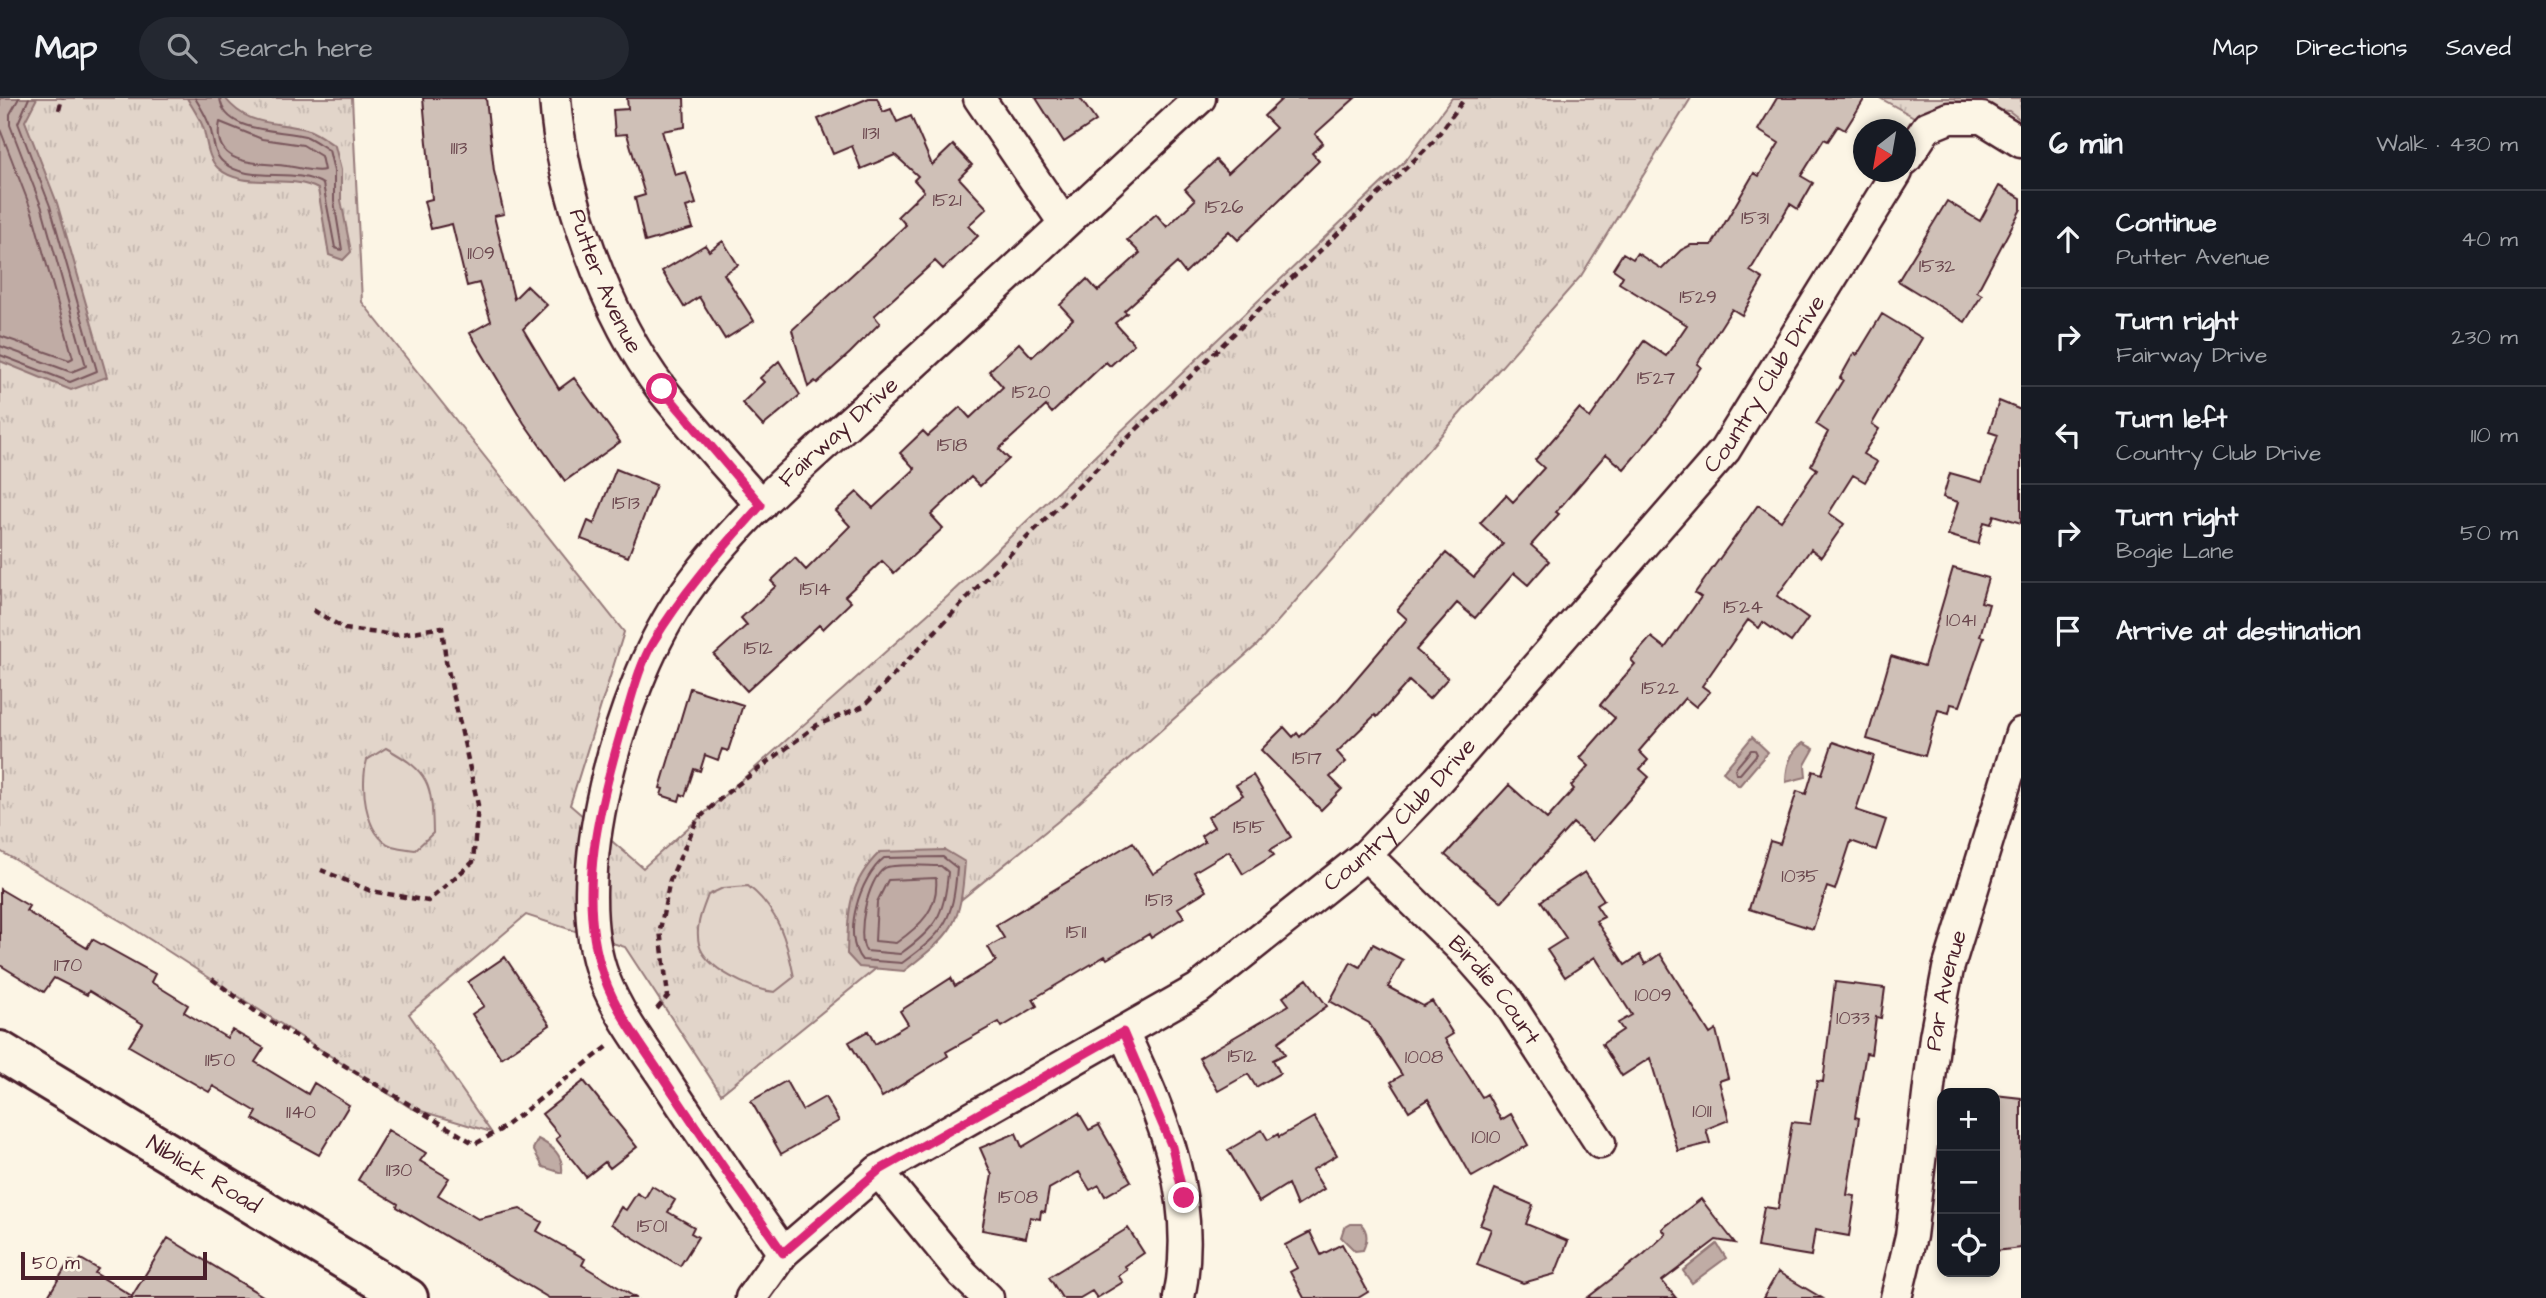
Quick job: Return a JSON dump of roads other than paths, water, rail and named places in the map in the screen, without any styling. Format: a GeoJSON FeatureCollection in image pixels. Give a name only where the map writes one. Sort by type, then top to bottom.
{"type":"FeatureCollection","features":[{"type":"Feature","properties":{"kind":"main road","name":"Niblick Road"},"geometry":{"type":"LineString","coordinates":[[0,1051],[408,1298]]}},
{"type":"Feature","properties":{"kind":"street","name":"Putter Avenue"},"geometry":{"type":"LineString","coordinates":[[555,98],[564,162],[597,271],[625,327],[662,389],[761,505]]}},
{"type":"Feature","properties":{"kind":"street"},"geometry":{"type":"LineString","coordinates":[[979,98],[1064,223]]}},
{"type":"Feature","properties":{"kind":"street","name":"Fairway Drive"},"geometry":{"type":"LineString","coordinates":[[783,1253],[628,1024],[604,978],[595,943],[592,898],[599,821],[614,755],[633,691],[651,645],[680,599],[761,505],[1200,98]]}},
{"type":"Feature","properties":{"kind":"street"},"geometry":{"type":"LineString","coordinates":[[1916,144],[1927,127],[1949,118],[1959,108],[1982,118],[2021,142]]}},
{"type":"Feature","properties":{"kind":"street","name":"Country Club Drive"},"geometry":{"type":"LineString","coordinates":[[751,1298],[783,1253],[878,1171],[1198,989],[1366,855],[1438,779],[1725,450],[1891,182]]}},
{"type":"Feature","properties":{"kind":"street","name":"Par Avenue"},"geometry":{"type":"LineString","coordinates":[[1896,1298],[1911,1237],[1935,1037],[1948,969],[2021,733]]}},
{"type":"Feature","properties":{"kind":"street","name":"Birdie Court"},"geometry":{"type":"LineString","coordinates":[[1366,855],[1468,955],[1505,998],[1600,1143]]}},
{"type":"Feature","properties":{"kind":"street"},"geometry":{"type":"LineString","coordinates":[[1123,1032],[1172,1147],[1184,1198],[1185,1268],[1179,1298]]}},
{"type":"Feature","properties":{"kind":"street"},"geometry":{"type":"LineString","coordinates":[[878,1171],[963,1274],[988,1298]]}},
{"type":"Feature","properties":{"kind":"water"},"geometry":{"type":"Polygon","coordinates":[[[0,98],[37,98],[25,121],[57,203],[107,377],[71,390],[0,361],[0,98]]]}},
{"type":"Feature","properties":{"kind":"water"},"geometry":{"type":"Polygon","coordinates":[[[187,98],[225,98],[243,114],[252,118],[306,129],[335,146],[341,170],[341,200],[351,252],[343,260],[329,255],[318,189],[294,182],[240,179],[218,168],[209,154],[201,123],[187,98]]]}},
{"type":"Feature","properties":{"kind":"water"},"geometry":{"type":"Polygon","coordinates":[[[1752,737],[1768,752],[1739,786],[1723,772],[1752,737]]]}},
{"type":"Feature","properties":{"kind":"water"},"geometry":{"type":"Polygon","coordinates":[[[1803,743],[1814,749],[1805,765],[1806,777],[1786,782],[1790,760],[1803,743]]]}},
{"type":"Feature","properties":{"kind":"water"},"geometry":{"type":"Polygon","coordinates":[[[945,850],[965,862],[961,901],[952,926],[934,946],[904,971],[859,967],[847,954],[849,911],[861,875],[869,864],[880,852],[945,850]]]}},
{"type":"Feature","properties":{"kind":"water"},"geometry":{"type":"Polygon","coordinates":[[[538,1139],[559,1156],[562,1173],[543,1167],[533,1149],[538,1139]]]}},
{"type":"Feature","properties":{"kind":"water"},"geometry":{"type":"Polygon","coordinates":[[[1351,1224],[1361,1224],[1365,1230],[1363,1250],[1355,1251],[1341,1237],[1344,1228],[1351,1224]]]}},
{"type":"Feature","properties":{"kind":"water"},"geometry":{"type":"Polygon","coordinates":[[[1717,1244],[1726,1258],[1692,1283],[1683,1271],[1717,1244]]]}}]}
